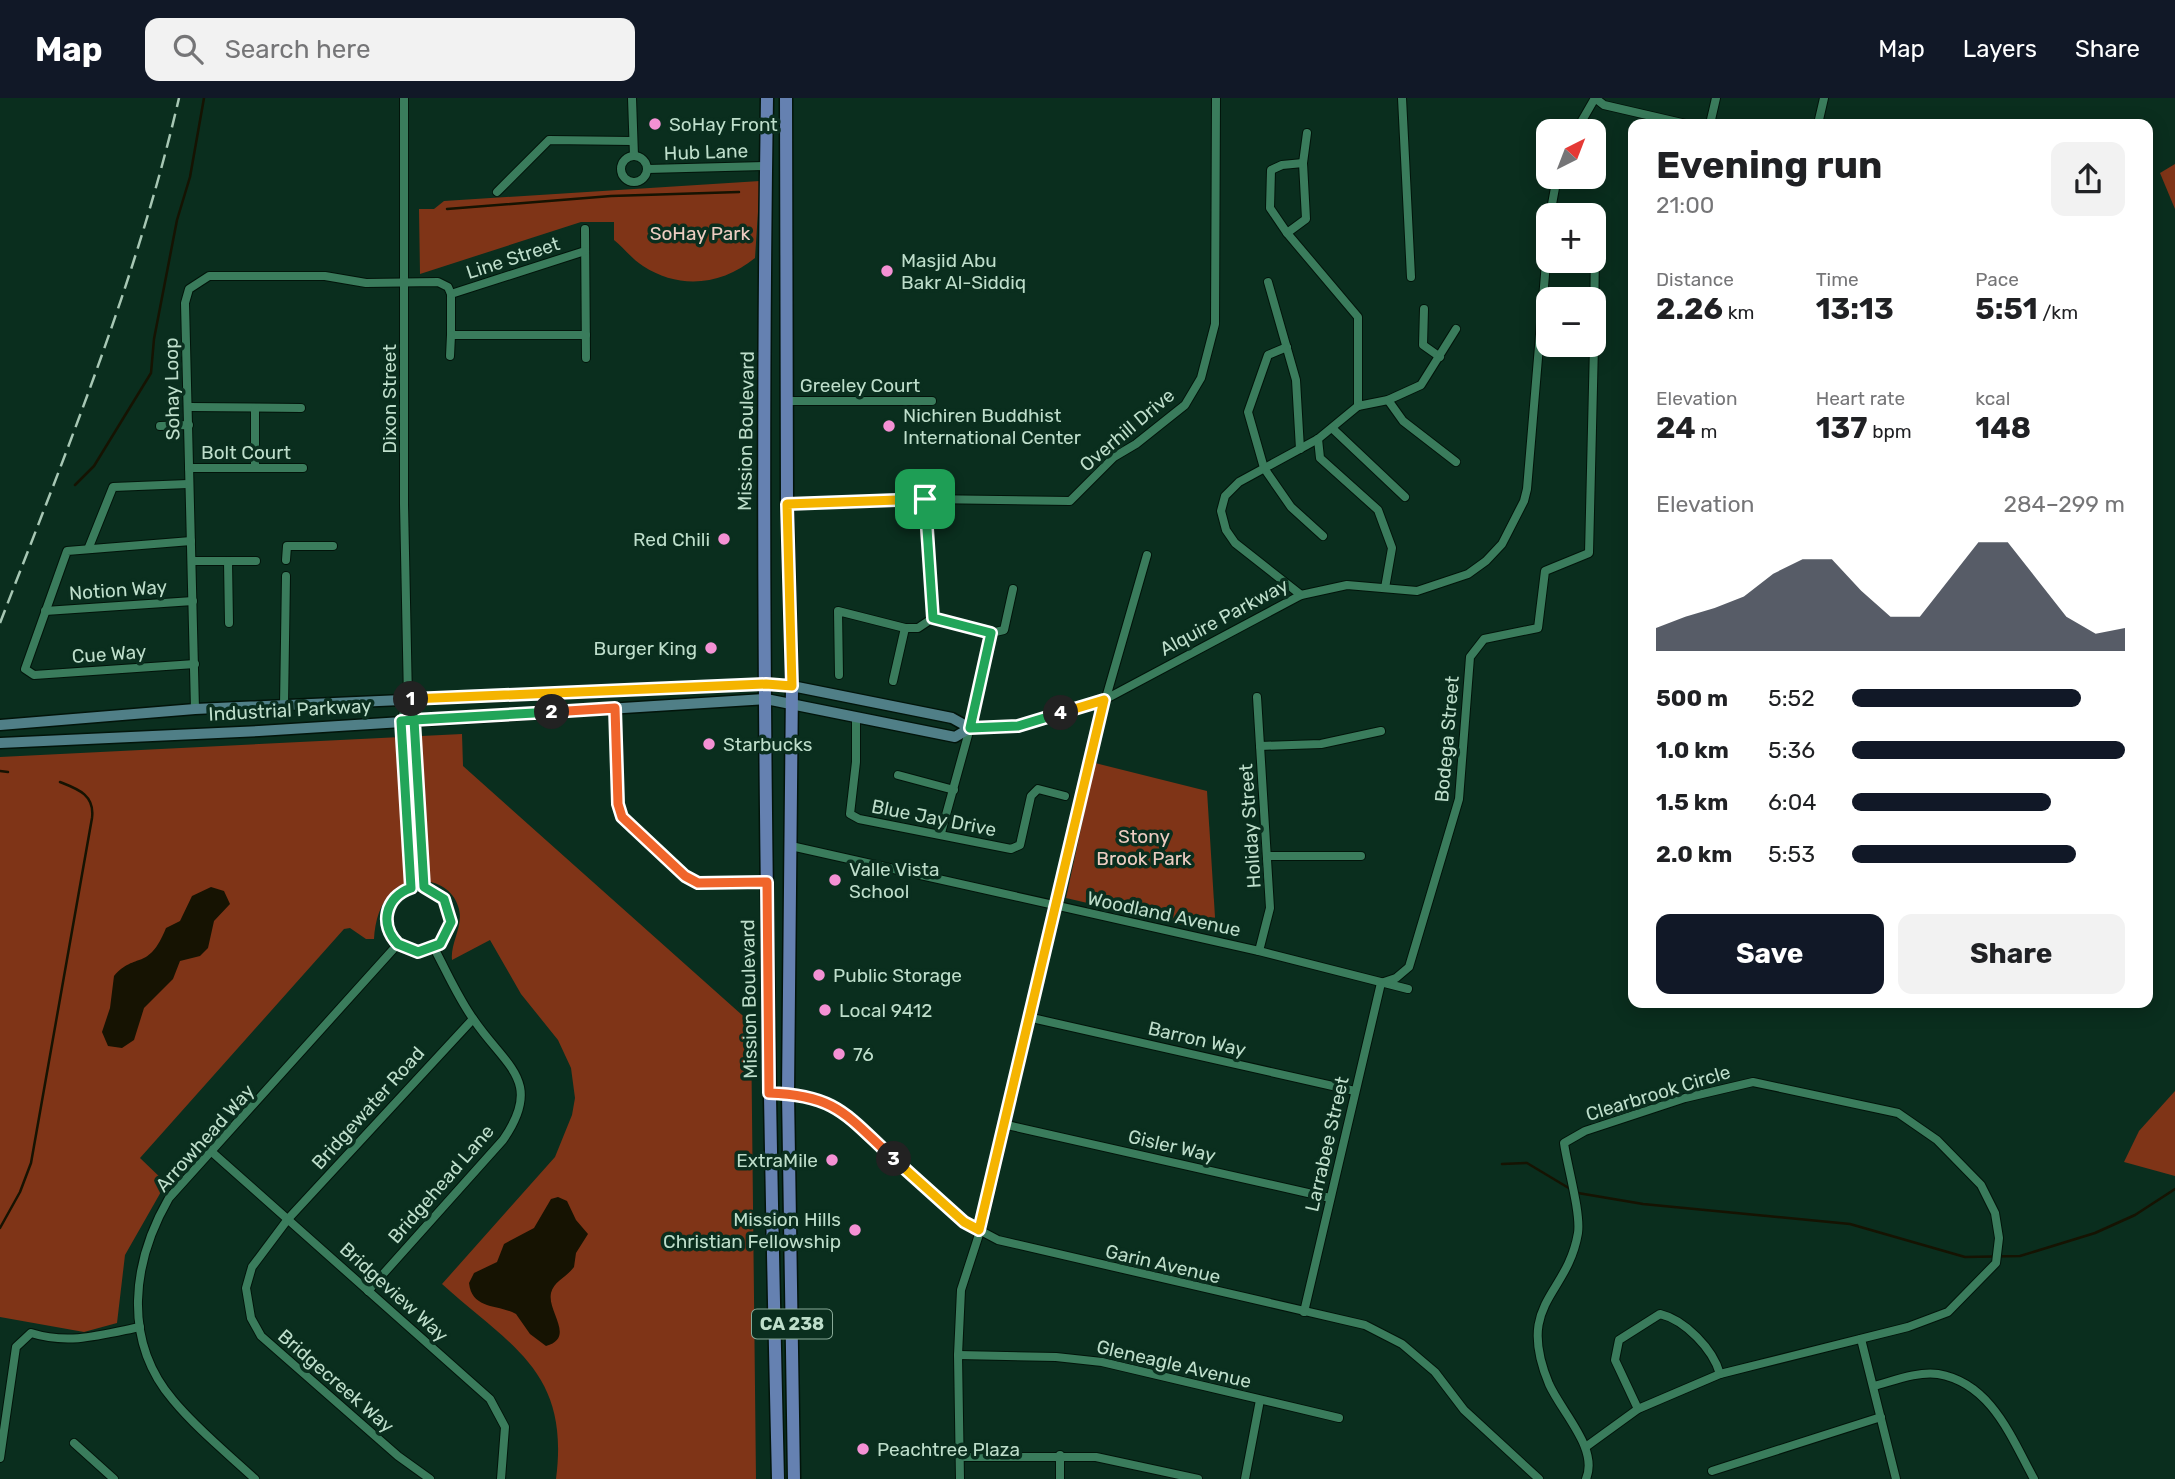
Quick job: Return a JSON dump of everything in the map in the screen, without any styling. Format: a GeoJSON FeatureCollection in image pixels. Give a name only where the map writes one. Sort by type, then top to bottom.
{"type":"FeatureCollection","features":[{"type":"Feature","properties":{"kind":"main road","name":"Mission Boulevard"},"geometry":{"type":"LineString","coordinates":[[768,98],[767,385],[763,503],[769,1093],[778,1479]]}},
{"type":"Feature","properties":{"kind":"main road","name":"Mission Boulevard"},"geometry":{"type":"LineString","coordinates":[[786,98],[789,401],[787,504],[792,686],[788,1093],[794,1479]]}},
{"type":"Feature","properties":{"kind":"main road","name":"Industrial Parkway"},"geometry":{"type":"LineString","coordinates":[[0,725],[195,709],[766,684],[792,686]]}},
{"type":"Feature","properties":{"kind":"main road","name":"Alquire Parkway"},"geometry":{"type":"LineString","coordinates":[[792,686],[952,718],[970,728],[955,737],[856,719],[792,703]]}},
{"type":"Feature","properties":{"kind":"main road","name":"Industrial Parkway"},"geometry":{"type":"LineString","coordinates":[[0,743],[766,699],[792,703]]}},
{"type":"Feature","properties":{"kind":"street","name":"Dixon Street"},"geometry":{"type":"LineString","coordinates":[[404,98],[408,699]]}},
{"type":"Feature","properties":{"kind":"street","name":"Hub Lane"},"geometry":{"type":"LineString","coordinates":[[632,98],[634,156]]}},
{"type":"Feature","properties":{"kind":"street","name":"Overhill Drive"},"geometry":{"type":"LineString","coordinates":[[787,504],[925,499],[1070,502],[1114,457],[1136,444],[1185,405],[1201,378],[1215,324],[1216,98]]}},
{"type":"Feature","properties":{"kind":"street"},"geometry":{"type":"LineString","coordinates":[[1402,98],[1411,278]]}},
{"type":"Feature","properties":{"kind":"street"},"geometry":{"type":"LineString","coordinates":[[1583,119],[1595,98],[1604,106],[1663,119]]}},
{"type":"Feature","properties":{"kind":"street"},"geometry":{"type":"LineString","coordinates":[[1711,119],[1716,98]]}},
{"type":"Feature","properties":{"kind":"street"},"geometry":{"type":"LineString","coordinates":[[1819,119],[1824,98]]}},
{"type":"Feature","properties":{"kind":"street"},"geometry":{"type":"LineString","coordinates":[[1287,233],[1306,219],[1303,163],[1307,133]]}},
{"type":"Feature","properties":{"kind":"street"},"geometry":{"type":"LineString","coordinates":[[497,192],[549,140],[632,141]]}},
{"type":"Feature","properties":{"kind":"street","name":"Hub Lane"},"geometry":{"type":"LineString","coordinates":[[634,156],[643,159],[647,169]]}},
{"type":"Feature","properties":{"kind":"street","name":"Hub Lane"},"geometry":{"type":"LineString","coordinates":[[634,156],[622,164],[625,178],[632,182],[641,180],[647,169]]}},
{"type":"Feature","properties":{"kind":"street"},"geometry":{"type":"LineString","coordinates":[[1303,163],[1282,165],[1271,170],[1270,208],[1287,233],[1358,317],[1358,406]]}},
{"type":"Feature","properties":{"kind":"street","name":"Hub Lane"},"geometry":{"type":"LineString","coordinates":[[647,169],[766,166]]}},
{"type":"Feature","properties":{"kind":"street"},"geometry":{"type":"LineString","coordinates":[[585,229],[586,358]]}},
{"type":"Feature","properties":{"kind":"street","name":"Line Street"},"geometry":{"type":"LineString","coordinates":[[451,294],[585,251]]}},
{"type":"Feature","properties":{"kind":"street","name":"Alquire Parkway"},"geometry":{"type":"LineString","coordinates":[[970,728],[1018,726],[1104,700],[1301,595],[1347,585],[1417,591],[1468,574],[1486,561],[1502,544],[1524,501],[1545,273]]}},
{"type":"Feature","properties":{"kind":"street","name":"Sohay Loop"},"geometry":{"type":"LineString","coordinates":[[195,709],[185,303],[189,289],[202,278],[325,276],[366,283],[405,283]]}},
{"type":"Feature","properties":{"kind":"street"},"geometry":{"type":"LineString","coordinates":[[405,283],[438,282],[448,287],[451,294],[450,356]]}},
{"type":"Feature","properties":{"kind":"street"},"geometry":{"type":"LineString","coordinates":[[1268,282],[1296,380],[1300,449]]}},
{"type":"Feature","properties":{"kind":"street"},"geometry":{"type":"LineString","coordinates":[[1424,309],[1423,345],[1440,356]]}},
{"type":"Feature","properties":{"kind":"street"},"geometry":{"type":"LineString","coordinates":[[1301,595],[1235,542],[1226,530],[1222,511],[1225,496],[1239,482],[1333,429],[1358,406],[1388,400],[1421,384],[1456,329]]}},
{"type":"Feature","properties":{"kind":"street"},"geometry":{"type":"LineString","coordinates":[[451,335],[586,335]]}},
{"type":"Feature","properties":{"kind":"street"},"geometry":{"type":"LineString","coordinates":[[1287,347],[1268,355],[1248,412],[1264,468],[1291,506],[1323,536]]}},
{"type":"Feature","properties":{"kind":"street","name":"Bodega Street"},"geometry":{"type":"LineString","coordinates":[[1381,983],[1396,978],[1409,967],[1446,849],[1459,799],[1470,657],[1484,639],[1538,628],[1545,571],[1589,553],[1594,357]]}},
{"type":"Feature","properties":{"kind":"street"},"geometry":{"type":"LineString","coordinates":[[1388,400],[1404,421],[1456,463]]}},
{"type":"Feature","properties":{"kind":"street","name":"Greeley Court"},"geometry":{"type":"LineString","coordinates":[[789,401],[932,401]]}},
{"type":"Feature","properties":{"kind":"street"},"geometry":{"type":"LineString","coordinates":[[189,407],[301,408]]}},
{"type":"Feature","properties":{"kind":"street"},"geometry":{"type":"LineString","coordinates":[[255,408],[255,468]]}},
{"type":"Feature","properties":{"kind":"street"},"geometry":{"type":"LineString","coordinates":[[160,426],[189,425]]}},
{"type":"Feature","properties":{"kind":"street"},"geometry":{"type":"LineString","coordinates":[[1333,429],[1405,497]]}},
{"type":"Feature","properties":{"kind":"street"},"geometry":{"type":"LineString","coordinates":[[1318,439],[1320,458],[1377,510],[1392,548],[1385,587]]}},
{"type":"Feature","properties":{"kind":"street","name":"Bolt Court"},"geometry":{"type":"LineString","coordinates":[[189,468],[303,468]]}},
{"type":"Feature","properties":{"kind":"street"},"geometry":{"type":"LineString","coordinates":[[89,547],[113,487],[188,484]]}},
{"type":"Feature","properties":{"kind":"street"},"geometry":{"type":"LineString","coordinates":[[925,499],[933,618]]}},
{"type":"Feature","properties":{"kind":"street"},"geometry":{"type":"LineString","coordinates":[[45,611],[65,554],[70,549],[191,541]]}},
{"type":"Feature","properties":{"kind":"street"},"geometry":{"type":"LineString","coordinates":[[286,559],[286,546],[333,546]]}},
{"type":"Feature","properties":{"kind":"street"},"geometry":{"type":"LineString","coordinates":[[960,1479],[958,1355],[961,1290],[1007,1125],[1104,700],[1147,555]]}},
{"type":"Feature","properties":{"kind":"street"},"geometry":{"type":"LineString","coordinates":[[192,561],[256,561]]}},
{"type":"Feature","properties":{"kind":"street"},"geometry":{"type":"LineString","coordinates":[[228,561],[229,623]]}},
{"type":"Feature","properties":{"kind":"street"},"geometry":{"type":"LineString","coordinates":[[285,705],[286,576]]}},
{"type":"Feature","properties":{"kind":"street"},"geometry":{"type":"LineString","coordinates":[[839,675],[838,611],[905,628],[918,628],[933,618],[991,633],[1004,630],[1013,589]]}},
{"type":"Feature","properties":{"kind":"street","name":"Notion Way"},"geometry":{"type":"LineString","coordinates":[[45,611],[193,601]]}},
{"type":"Feature","properties":{"kind":"street","name":"Cue Way"},"geometry":{"type":"LineString","coordinates":[[45,611],[25,666],[27,673],[34,675],[195,664]]}},
{"type":"Feature","properties":{"kind":"street"},"geometry":{"type":"LineString","coordinates":[[893,681],[905,628]]}},
{"type":"Feature","properties":{"kind":"street"},"geometry":{"type":"LineString","coordinates":[[941,833],[970,728],[991,633]]}},
{"type":"Feature","properties":{"kind":"street","name":"Holiday Street"},"geometry":{"type":"LineString","coordinates":[[1257,697],[1269,856],[1270,908],[1259,951]]}},
{"type":"Feature","properties":{"kind":"street"},"geometry":{"type":"LineString","coordinates":[[408,699],[414,720],[424,887]]}},
{"type":"Feature","properties":{"kind":"street"},"geometry":{"type":"LineString","coordinates":[[408,699],[401,721],[411,888]]}},
{"type":"Feature","properties":{"kind":"street"},"geometry":{"type":"LineString","coordinates":[[615,708],[618,804],[622,817],[685,876],[698,883],[767,882]]}},
{"type":"Feature","properties":{"kind":"street","name":"Blue Jay Drive"},"geometry":{"type":"LineString","coordinates":[[856,719],[856,762],[850,814],[859,819],[926,835],[941,833],[1011,849],[1020,845],[1031,796],[1038,789],[1065,796]]}},
{"type":"Feature","properties":{"kind":"street"},"geometry":{"type":"LineString","coordinates":[[1260,746],[1321,744],[1381,731]]}},
{"type":"Feature","properties":{"kind":"street"},"geometry":{"type":"LineString","coordinates":[[898,775],[954,790]]}},
{"type":"Feature","properties":{"kind":"street","name":"Woodland Avenue"},"geometry":{"type":"LineString","coordinates":[[791,846],[1259,951],[1408,989]]}},
{"type":"Feature","properties":{"kind":"street"},"geometry":{"type":"LineString","coordinates":[[1269,856],[1361,856]]}},
{"type":"Feature","properties":{"kind":"street"},"geometry":{"type":"LineString","coordinates":[[424,887],[440,895],[450,912],[450,930],[434,948],[415,952],[398,944],[389,932],[387,913],[396,896],[411,888],[424,887]]}},
{"type":"Feature","properties":{"kind":"street","name":"Arrowhead Way"},"geometry":{"type":"LineString","coordinates":[[255,1479],[172,1399],[156,1375],[139,1328],[136,1300],[138,1274],[151,1232],[169,1198],[213,1153],[398,944]]}},
{"type":"Feature","properties":{"kind":"street","name":"Bridgehead Lane"},"geometry":{"type":"LineString","coordinates":[[368,1291],[503,1140],[517,1119],[522,1104],[521,1086],[511,1067],[473,1019],[434,948]]}},
{"type":"Feature","properties":{"kind":"street","name":"Larrabee Street"},"geometry":{"type":"LineString","coordinates":[[1304,1312],[1381,983]]}},
{"type":"Feature","properties":{"kind":"street","name":"Barron Way"},"geometry":{"type":"LineString","coordinates":[[1032,1018],[1355,1091]]}},
{"type":"Feature","properties":{"kind":"street","name":"Bridgewater Road"},"geometry":{"type":"LineString","coordinates":[[288,1219],[473,1019]]}},
{"type":"Feature","properties":{"kind":"street","name":"Clearbrook Circle"},"geometry":{"type":"LineString","coordinates":[[1753,1082],[1898,1113],[1914,1121],[1981,1185],[1995,1213],[1999,1238],[1996,1264],[1948,1311],[1908,1327],[1861,1339],[1720,1374],[1638,1409],[1587,1446],[1575,1432],[1549,1384],[1539,1354],[1538,1322],[1544,1301],[1573,1252],[1578,1230],[1564,1143],[1585,1131],[1685,1098],[1753,1082]]}},
{"type":"Feature","properties":{"kind":"street","name":"Garin Avenue"},"geometry":{"type":"LineString","coordinates":[[769,1093],[807,1095],[838,1108],[964,1222],[998,1240],[1022,1248],[1365,1325],[1402,1344],[1435,1373],[1464,1410],[1495,1441],[1523,1461],[1539,1479]]}},
{"type":"Feature","properties":{"kind":"street","name":"Gisler Way"},"geometry":{"type":"LineString","coordinates":[[1007,1125],[1330,1198]]}},
{"type":"Feature","properties":{"kind":"street","name":"Bridgeview Way"},"geometry":{"type":"LineString","coordinates":[[213,1153],[497,1407],[505,1427],[501,1479]]}},
{"type":"Feature","properties":{"kind":"street","name":"Bridgecreek Way"},"geometry":{"type":"LineString","coordinates":[[288,1219],[252,1267],[246,1287],[251,1318],[261,1336],[398,1457],[430,1479]]}},
{"type":"Feature","properties":{"kind":"street"},"geometry":{"type":"LineString","coordinates":[[1638,1409],[1615,1360],[1619,1340],[1660,1314],[1671,1317],[1715,1356],[1720,1374]]}},
{"type":"Feature","properties":{"kind":"street"},"geometry":{"type":"LineString","coordinates":[[0,1458],[16,1347],[20,1339],[31,1333],[55,1341],[139,1328]]}},
{"type":"Feature","properties":{"kind":"street"},"geometry":{"type":"LineString","coordinates":[[1861,1339],[1896,1479]]}},
{"type":"Feature","properties":{"kind":"street","name":"Gleneagle Avenue"},"geometry":{"type":"LineString","coordinates":[[958,1355],[1056,1357],[1102,1362],[1339,1418]]}},
{"type":"Feature","properties":{"kind":"street"},"geometry":{"type":"LineString","coordinates":[[1874,1386],[1937,1374],[1977,1388],[2003,1422],[2034,1479]]}},
{"type":"Feature","properties":{"kind":"street"},"geometry":{"type":"LineString","coordinates":[[1245,1479],[1260,1400]]}},
{"type":"Feature","properties":{"kind":"street"},"geometry":{"type":"LineString","coordinates":[[1712,1471],[1881,1416]]}},
{"type":"Feature","properties":{"kind":"street"},"geometry":{"type":"LineString","coordinates":[[74,1443],[114,1479]]}},
{"type":"Feature","properties":{"kind":"street"},"geometry":{"type":"LineString","coordinates":[[1586,1479],[1590,1470],[1587,1446]]}},
{"type":"Feature","properties":{"kind":"street"},"geometry":{"type":"LineString","coordinates":[[1060,1455],[1060,1479]]}},
{"type":"Feature","properties":{"kind":"street"},"geometry":{"type":"LineString","coordinates":[[960,1457],[1096,1457],[1198,1479]]}},
{"type":"Feature","properties":{"kind":"green space"},"geometry":{"type":"Polygon","coordinates":[[[2175,164],[2175,209],[2160,173],[2175,164]]]}},
{"type":"Feature","properties":{"kind":"green space","name":"SoHay Park"},"geometry":{"type":"Polygon","coordinates":[[[760,181],[755,258],[715,279],[686,281],[657,274],[635,260],[614,240],[614,222],[581,222],[420,274],[419,209],[434,209],[444,201],[760,181]]]}},
{"type":"Feature","properties":{"kind":"green space"},"geometry":{"type":"Polygon","coordinates":[[[462,734],[463,766],[751,1023],[756,1479],[556,1479],[558,1442],[554,1412],[545,1387],[513,1345],[442,1284],[555,1157],[572,1115],[575,1098],[571,1068],[558,1040],[521,994],[490,940],[452,960],[460,913],[454,897],[440,885],[431,882],[411,882],[389,895],[379,912],[374,939],[366,939],[350,928],[344,929],[140,1158],[166,1183],[125,1255],[117,1323],[84,1332],[0,1317],[0,757],[462,734]]]}},
{"type":"Feature","properties":{"kind":"green space","name":"Stony Brook Park"},"geometry":{"type":"Polygon","coordinates":[[[1095,763],[1207,791],[1216,933],[1066,898],[1095,763]]]}},
{"type":"Feature","properties":{"kind":"green space"},"geometry":{"type":"Polygon","coordinates":[[[2175,1091],[2175,1176],[2124,1162],[2139,1131],[2175,1091]]]}},
{"type":"Feature","properties":{"kind":"shaded area"},"geometry":{"type":"Polygon","coordinates":[[[211,887],[224,891],[230,904],[214,921],[208,948],[200,956],[180,961],[173,979],[144,1008],[134,1040],[122,1048],[108,1046],[102,1032],[110,1008],[114,976],[153,951],[166,928],[180,921],[192,896],[211,887]]]}},
{"type":"Feature","properties":{"kind":"shaded area"},"geometry":{"type":"Polygon","coordinates":[[[558,1197],[567,1201],[576,1220],[588,1234],[576,1253],[574,1267],[555,1285],[551,1293],[560,1330],[555,1342],[546,1346],[530,1334],[516,1314],[487,1305],[475,1298],[469,1283],[474,1273],[497,1262],[504,1244],[534,1228],[551,1199],[558,1197]]]}},
{"type":"Feature","properties":{"kind":"waterway"},"geometry":{"type":"LineString","coordinates":[[75,485],[94,466],[151,373],[154,339],[177,220],[190,177],[204,98]]}},
{"type":"Feature","properties":{"kind":"waterway"},"geometry":{"type":"LineString","coordinates":[[447,209],[611,196],[739,192]]}},
{"type":"Feature","properties":{"kind":"waterway"},"geometry":{"type":"LineString","coordinates":[[0,771],[8,772]]}},
{"type":"Feature","properties":{"kind":"waterway"},"geometry":{"type":"LineString","coordinates":[[0,1228],[20,1192],[31,1163],[92,818],[88,798],[79,790],[60,782]]}},
{"type":"Feature","properties":{"kind":"waterway"},"geometry":{"type":"LineString","coordinates":[[1502,1164],[1527,1163],[1572,1190]]}},
{"type":"Feature","properties":{"kind":"waterway"},"geometry":{"type":"LineString","coordinates":[[1578,1193],[1643,1204],[1850,1224],[1965,1257],[2020,1256],[2095,1233],[2135,1215],[2175,1189]]}},
{"type":"Feature","properties":{"kind":"railway"},"geometry":{"type":"LineString","coordinates":[[0,623],[122,298],[143,232],[179,98]]}},
{"type":"Feature","properties":{"kind":"place","name":"SoHay Front"},"geometry":{"type":"Point","coordinates":[655,124]}},
{"type":"Feature","properties":{"kind":"place","name":"Masjid Abu Bakr Al-Siddiq"},"geometry":{"type":"Point","coordinates":[887,271]}},
{"type":"Feature","properties":{"kind":"place","name":"Nichiren Buddhist International Center"},"geometry":{"type":"Point","coordinates":[889,426]}},
{"type":"Feature","properties":{"kind":"place","name":"Red Chili"},"geometry":{"type":"Point","coordinates":[724,539]}},
{"type":"Feature","properties":{"kind":"place","name":"Burger King"},"geometry":{"type":"Point","coordinates":[711,648]}},
{"type":"Feature","properties":{"kind":"place","name":"Starbucks"},"geometry":{"type":"Point","coordinates":[709,744]}},
{"type":"Feature","properties":{"kind":"place","name":"Valle Vista School"},"geometry":{"type":"Point","coordinates":[835,880]}},
{"type":"Feature","properties":{"kind":"place","name":"Public Storage"},"geometry":{"type":"Point","coordinates":[819,975]}},
{"type":"Feature","properties":{"kind":"place","name":"Local 9412"},"geometry":{"type":"Point","coordinates":[825,1010]}},
{"type":"Feature","properties":{"kind":"place","name":"76"},"geometry":{"type":"Point","coordinates":[839,1054]}},
{"type":"Feature","properties":{"kind":"place","name":"ExtraMile"},"geometry":{"type":"Point","coordinates":[832,1160]}},
{"type":"Feature","properties":{"kind":"place","name":"Mission Hills Christian Fellowship"},"geometry":{"type":"Point","coordinates":[855,1230]}},
{"type":"Feature","properties":{"kind":"place","name":"Peachtree Plaza"},"geometry":{"type":"Point","coordinates":[863,1449]}},
{"type":"Feature","properties":{"kind":"route"},"geometry":{"type":"LineString","coordinates":[[925,499],[787,504],[792,686],[766,684],[408,699],[414,720],[424,887],[437,892],[444,899],[449,908],[451,922],[450,930],[440,944],[430,950],[418,952],[407,950],[394,941],[387,923],[390,904],[396,896],[411,888],[401,721],[414,720],[615,708],[618,804],[622,817],[685,876],[698,883],[767,882],[769,1093],[807,1095],[838,1108],[964,1222],[979,1230],[1007,1125],[1104,700],[1018,726],[970,728],[991,633],[933,618],[925,499]]}}]}
